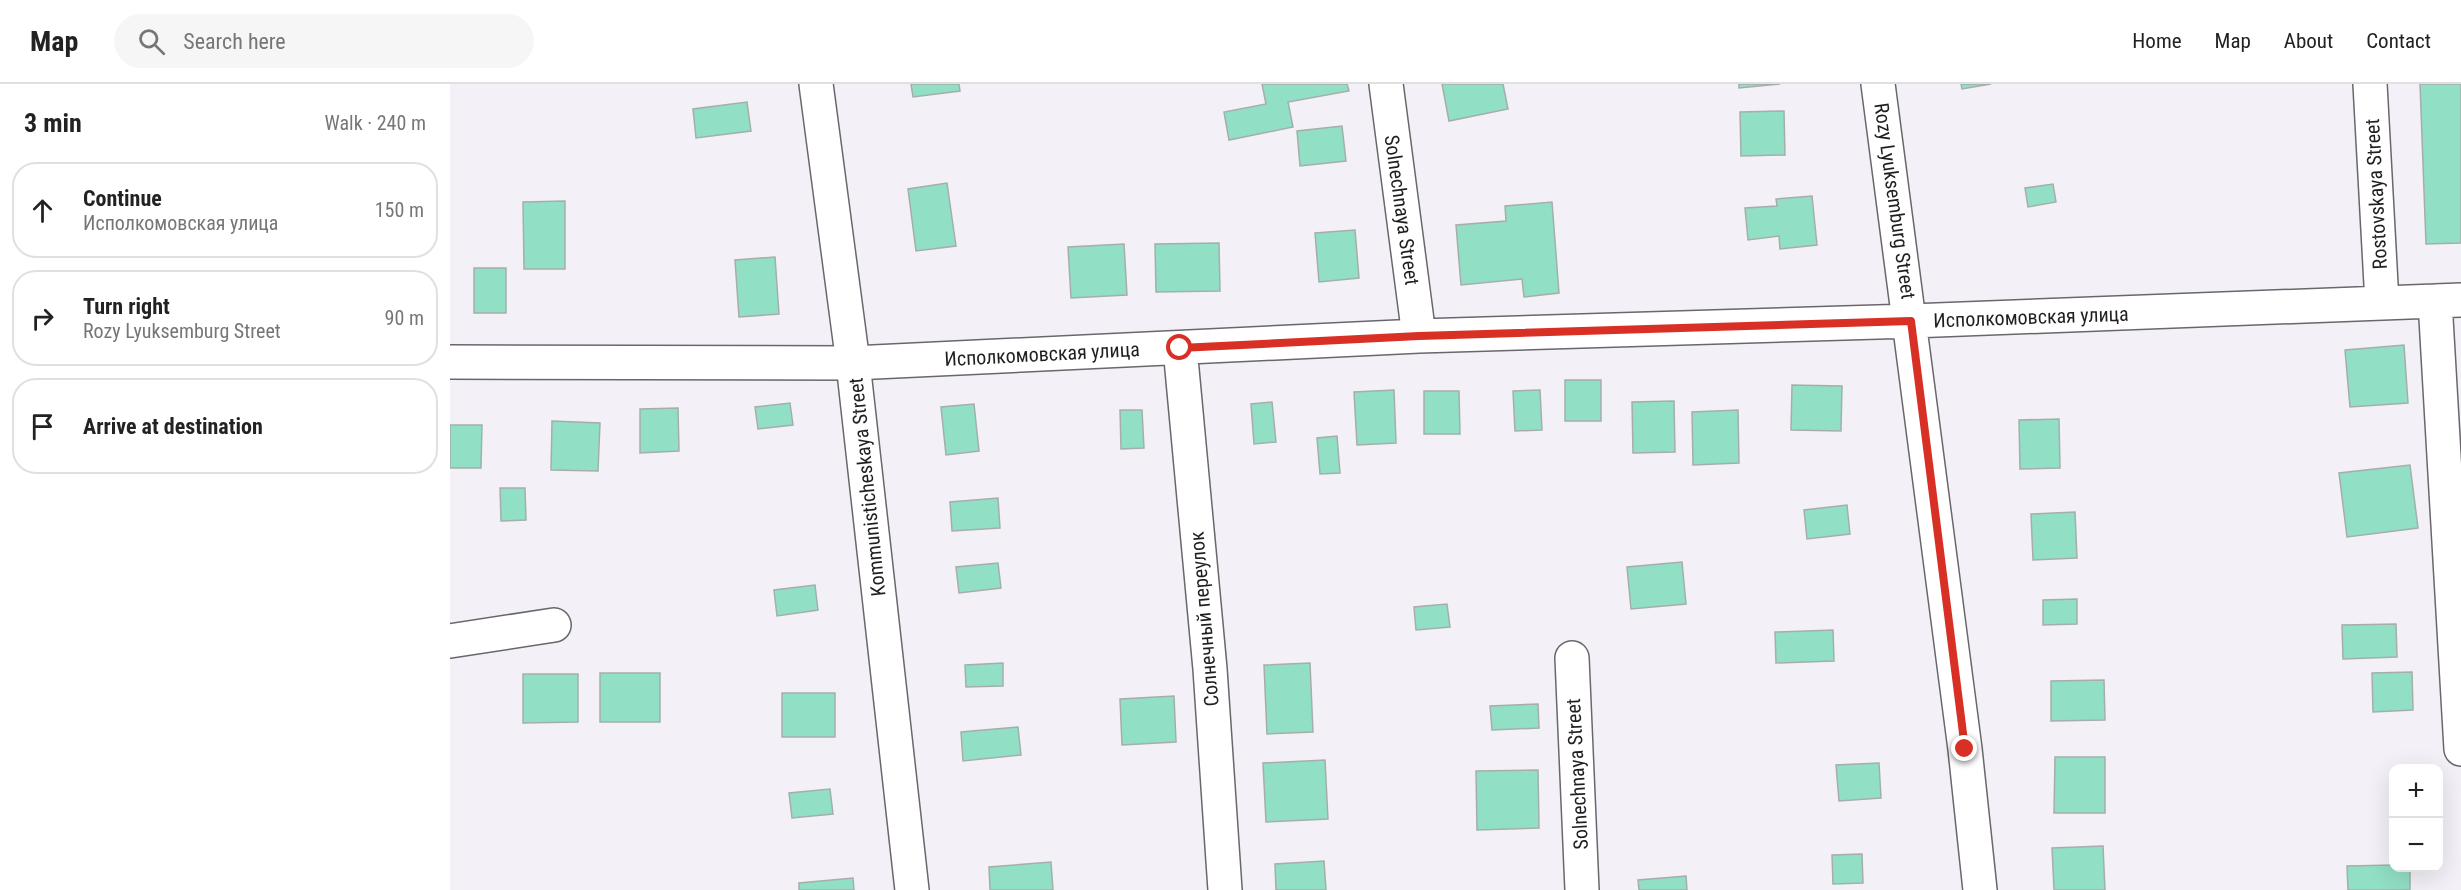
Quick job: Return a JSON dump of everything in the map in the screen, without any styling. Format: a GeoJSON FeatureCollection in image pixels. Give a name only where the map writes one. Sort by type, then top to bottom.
{"type":"FeatureCollection","features":[{"type":"Feature","properties":{"kind":"street","name":"Kommunisticheskaya Street"},"geometry":{"type":"LineString","coordinates":[[816,84],[853,363],[912,890]]}},
{"type":"Feature","properties":{"kind":"street","name":"Solnechnaya Street"},"geometry":{"type":"LineString","coordinates":[[1386,84],[1419,336]]}},
{"type":"Feature","properties":{"kind":"street","name":"Rozy Lyuksemburg Street"},"geometry":{"type":"LineString","coordinates":[[1878,84],[1911,321],[1965,749],[1980,890]]}},
{"type":"Feature","properties":{"kind":"street","name":"Rostovskaya Street"},"geometry":{"type":"LineString","coordinates":[[2370,84],[2382,303]]}},
{"type":"Feature","properties":{"kind":"street","name":"Исполкомовская улица"},"geometry":{"type":"LineString","coordinates":[[450,362],[853,363],[1419,336],[1911,321],[2448,300]]}},
{"type":"Feature","properties":{"kind":"street"},"geometry":{"type":"LineString","coordinates":[[2448,300],[2461,749]]}},
{"type":"Feature","properties":{"kind":"street","name":"Солнечный переулок"},"geometry":{"type":"LineString","coordinates":[[1180,348],[1210,669],[1225,890]]}},
{"type":"Feature","properties":{"kind":"street"},"geometry":{"type":"LineString","coordinates":[[450,641],[554,625]]}},
{"type":"Feature","properties":{"kind":"street","name":"Solnechnaya Street"},"geometry":{"type":"LineString","coordinates":[[1572,658],[1582,890]]}},
{"type":"Feature","properties":{"kind":"building"},"geometry":{"type":"Polygon","coordinates":[[[911,84],[959,84],[960,91],[913,97],[911,84]]]}},
{"type":"Feature","properties":{"kind":"building"},"geometry":{"type":"Polygon","coordinates":[[[1262,84],[1347,84],[1349,91],[1288,102],[1293,127],[1229,140],[1224,112],[1266,104],[1262,84]]]}},
{"type":"Feature","properties":{"kind":"building"},"geometry":{"type":"Polygon","coordinates":[[[1442,84],[1503,84],[1508,109],[1449,121],[1442,84]]]}},
{"type":"Feature","properties":{"kind":"building"},"geometry":{"type":"Polygon","coordinates":[[[1739,84],[1780,84],[1739,88],[1739,84]]]}},
{"type":"Feature","properties":{"kind":"building"},"geometry":{"type":"Polygon","coordinates":[[[1961,84],[1991,84],[1962,89],[1961,84]]]}},
{"type":"Feature","properties":{"kind":"building"},"geometry":{"type":"Polygon","coordinates":[[[2420,84],[2461,84],[2461,243],[2426,244],[2420,84]]]}},
{"type":"Feature","properties":{"kind":"building"},"geometry":{"type":"Polygon","coordinates":[[[747,102],[751,131],[696,138],[693,109],[747,102]]]}},
{"type":"Feature","properties":{"kind":"building"},"geometry":{"type":"Polygon","coordinates":[[[1784,111],[1785,155],[1741,156],[1740,112],[1784,111]]]}},
{"type":"Feature","properties":{"kind":"building"},"geometry":{"type":"Polygon","coordinates":[[[1342,126],[1346,161],[1300,166],[1297,131],[1342,126]]]}},
{"type":"Feature","properties":{"kind":"building"},"geometry":{"type":"Polygon","coordinates":[[[947,183],[956,246],[916,251],[908,189],[947,183]]]}},
{"type":"Feature","properties":{"kind":"building"},"geometry":{"type":"Polygon","coordinates":[[[2053,184],[2056,202],[2028,207],[2025,188],[2053,184]]]}},
{"type":"Feature","properties":{"kind":"building"},"geometry":{"type":"Polygon","coordinates":[[[1812,196],[1817,245],[1780,249],[1779,236],[1748,240],[1745,208],[1777,206],[1776,199],[1812,196]]]}},
{"type":"Feature","properties":{"kind":"building"},"geometry":{"type":"Polygon","coordinates":[[[565,201],[565,269],[524,269],[523,202],[565,201]]]}},
{"type":"Feature","properties":{"kind":"building"},"geometry":{"type":"Polygon","coordinates":[[[1552,202],[1559,293],[1524,297],[1522,279],[1461,285],[1456,225],[1506,221],[1505,206],[1552,202]]]}},
{"type":"Feature","properties":{"kind":"building"},"geometry":{"type":"Polygon","coordinates":[[[1355,230],[1359,278],[1319,282],[1315,233],[1355,230]]]}},
{"type":"Feature","properties":{"kind":"building"},"geometry":{"type":"Polygon","coordinates":[[[1219,243],[1220,291],[1156,292],[1155,244],[1219,243]]]}},
{"type":"Feature","properties":{"kind":"building"},"geometry":{"type":"Polygon","coordinates":[[[1124,244],[1127,295],[1071,298],[1068,247],[1124,244]]]}},
{"type":"Feature","properties":{"kind":"building"},"geometry":{"type":"Polygon","coordinates":[[[775,257],[779,314],[739,317],[735,260],[775,257]]]}},
{"type":"Feature","properties":{"kind":"building"},"geometry":{"type":"Polygon","coordinates":[[[474,268],[506,268],[506,313],[474,313],[474,268]]]}},
{"type":"Feature","properties":{"kind":"building"},"geometry":{"type":"Polygon","coordinates":[[[2404,345],[2408,403],[2350,407],[2345,350],[2404,345]]]}},
{"type":"Feature","properties":{"kind":"building"},"geometry":{"type":"Polygon","coordinates":[[[1565,380],[1601,380],[1601,421],[1565,421],[1565,380]]]}},
{"type":"Feature","properties":{"kind":"building"},"geometry":{"type":"Polygon","coordinates":[[[1792,385],[1842,386],[1841,431],[1791,430],[1792,385]]]}},
{"type":"Feature","properties":{"kind":"building"},"geometry":{"type":"Polygon","coordinates":[[[1394,390],[1396,443],[1357,445],[1354,392],[1394,390]]]}},
{"type":"Feature","properties":{"kind":"building"},"geometry":{"type":"Polygon","coordinates":[[[1540,390],[1542,430],[1515,431],[1513,391],[1540,390]]]}},
{"type":"Feature","properties":{"kind":"building"},"geometry":{"type":"Polygon","coordinates":[[[1424,391],[1459,391],[1460,434],[1424,434],[1424,391]]]}},
{"type":"Feature","properties":{"kind":"building"},"geometry":{"type":"Polygon","coordinates":[[[1674,401],[1675,452],[1633,453],[1632,402],[1674,401]]]}},
{"type":"Feature","properties":{"kind":"building"},"geometry":{"type":"Polygon","coordinates":[[[1272,402],[1276,442],[1254,444],[1251,404],[1272,402]]]}},
{"type":"Feature","properties":{"kind":"building"},"geometry":{"type":"Polygon","coordinates":[[[790,403],[793,425],[758,429],[755,407],[790,403]]]}},
{"type":"Feature","properties":{"kind":"building"},"geometry":{"type":"Polygon","coordinates":[[[974,404],[979,451],[946,455],[941,407],[974,404]]]}},
{"type":"Feature","properties":{"kind":"building"},"geometry":{"type":"Polygon","coordinates":[[[678,408],[679,451],[640,453],[640,409],[678,408]]]}},
{"type":"Feature","properties":{"kind":"building"},"geometry":{"type":"Polygon","coordinates":[[[1120,410],[1142,410],[1144,448],[1121,449],[1120,410]]]}},
{"type":"Feature","properties":{"kind":"building"},"geometry":{"type":"Polygon","coordinates":[[[1738,410],[1739,463],[1693,465],[1692,412],[1738,410]]]}},
{"type":"Feature","properties":{"kind":"building"},"geometry":{"type":"Polygon","coordinates":[[[2059,419],[2060,468],[2020,469],[2019,420],[2059,419]]]}},
{"type":"Feature","properties":{"kind":"building"},"geometry":{"type":"Polygon","coordinates":[[[552,421],[600,423],[598,471],[551,470],[552,421]]]}},
{"type":"Feature","properties":{"kind":"building"},"geometry":{"type":"Polygon","coordinates":[[[450,425],[482,425],[481,468],[450,468],[450,425]]]}},
{"type":"Feature","properties":{"kind":"building"},"geometry":{"type":"Polygon","coordinates":[[[1337,436],[1340,473],[1320,474],[1317,438],[1337,436]]]}},
{"type":"Feature","properties":{"kind":"building"},"geometry":{"type":"Polygon","coordinates":[[[2410,465],[2418,528],[2347,537],[2339,473],[2410,465]]]}},
{"type":"Feature","properties":{"kind":"building"},"geometry":{"type":"Polygon","coordinates":[[[500,488],[525,488],[526,520],[501,521],[500,488]]]}},
{"type":"Feature","properties":{"kind":"building"},"geometry":{"type":"Polygon","coordinates":[[[998,498],[1000,528],[952,531],[950,502],[998,498]]]}},
{"type":"Feature","properties":{"kind":"building"},"geometry":{"type":"Polygon","coordinates":[[[1847,505],[1850,534],[1807,539],[1804,510],[1847,505]]]}},
{"type":"Feature","properties":{"kind":"building"},"geometry":{"type":"Polygon","coordinates":[[[2075,512],[2077,558],[2033,560],[2031,514],[2075,512]]]}},
{"type":"Feature","properties":{"kind":"building"},"geometry":{"type":"Polygon","coordinates":[[[1682,562],[1686,604],[1631,609],[1627,567],[1682,562]]]}},
{"type":"Feature","properties":{"kind":"building"},"geometry":{"type":"Polygon","coordinates":[[[998,563],[1001,588],[959,593],[956,567],[998,563]]]}},
{"type":"Feature","properties":{"kind":"building"},"geometry":{"type":"Polygon","coordinates":[[[815,585],[818,610],[777,616],[774,590],[815,585]]]}},
{"type":"Feature","properties":{"kind":"building"},"geometry":{"type":"Polygon","coordinates":[[[2077,599],[2077,624],[2043,625],[2043,600],[2077,599]]]}},
{"type":"Feature","properties":{"kind":"building"},"geometry":{"type":"Polygon","coordinates":[[[1447,604],[1450,627],[1416,630],[1414,607],[1447,604]]]}},
{"type":"Feature","properties":{"kind":"building"},"geometry":{"type":"Polygon","coordinates":[[[2396,624],[2397,657],[2343,659],[2342,625],[2396,624]]]}},
{"type":"Feature","properties":{"kind":"building"},"geometry":{"type":"Polygon","coordinates":[[[1833,630],[1834,661],[1776,663],[1775,632],[1833,630]]]}},
{"type":"Feature","properties":{"kind":"building"},"geometry":{"type":"Polygon","coordinates":[[[1003,663],[1003,686],[966,687],[965,665],[1003,663]]]}},
{"type":"Feature","properties":{"kind":"building"},"geometry":{"type":"Polygon","coordinates":[[[1310,663],[1313,732],[1267,734],[1264,665],[1310,663]]]}},
{"type":"Feature","properties":{"kind":"building"},"geometry":{"type":"Polygon","coordinates":[[[2412,672],[2413,710],[2373,712],[2372,673],[2412,672]]]}},
{"type":"Feature","properties":{"kind":"building"},"geometry":{"type":"Polygon","coordinates":[[[600,673],[660,673],[660,722],[600,722],[600,673]]]}},
{"type":"Feature","properties":{"kind":"building"},"geometry":{"type":"Polygon","coordinates":[[[523,674],[578,674],[578,722],[523,723],[523,674]]]}},
{"type":"Feature","properties":{"kind":"building"},"geometry":{"type":"Polygon","coordinates":[[[2104,680],[2105,720],[2051,721],[2051,681],[2104,680]]]}},
{"type":"Feature","properties":{"kind":"building"},"geometry":{"type":"Polygon","coordinates":[[[782,693],[835,693],[835,737],[782,737],[782,693]]]}},
{"type":"Feature","properties":{"kind":"building"},"geometry":{"type":"Polygon","coordinates":[[[1174,696],[1176,742],[1122,745],[1120,699],[1174,696]]]}},
{"type":"Feature","properties":{"kind":"building"},"geometry":{"type":"Polygon","coordinates":[[[1538,704],[1539,728],[1492,730],[1490,706],[1538,704]]]}},
{"type":"Feature","properties":{"kind":"building"},"geometry":{"type":"Polygon","coordinates":[[[1018,727],[1021,755],[963,761],[961,732],[1018,727]]]}},
{"type":"Feature","properties":{"kind":"building"},"geometry":{"type":"Polygon","coordinates":[[[2055,757],[2105,757],[2105,813],[2054,813],[2055,757]]]}},
{"type":"Feature","properties":{"kind":"building"},"geometry":{"type":"Polygon","coordinates":[[[1325,760],[1328,819],[1266,822],[1263,763],[1325,760]]]}},
{"type":"Feature","properties":{"kind":"building"},"geometry":{"type":"Polygon","coordinates":[[[1879,763],[1881,798],[1839,801],[1836,765],[1879,763]]]}},
{"type":"Feature","properties":{"kind":"building"},"geometry":{"type":"Polygon","coordinates":[[[1538,770],[1539,828],[1477,830],[1476,771],[1538,770]]]}},
{"type":"Feature","properties":{"kind":"building"},"geometry":{"type":"Polygon","coordinates":[[[830,789],[833,814],[792,818],[789,793],[830,789]]]}},
{"type":"Feature","properties":{"kind":"building"},"geometry":{"type":"Polygon","coordinates":[[[2103,846],[2105,890],[2054,890],[2052,848],[2103,846]]]}},
{"type":"Feature","properties":{"kind":"building"},"geometry":{"type":"Polygon","coordinates":[[[1862,854],[1863,883],[1833,884],[1832,855],[1862,854]]]}},
{"type":"Feature","properties":{"kind":"building"},"geometry":{"type":"Polygon","coordinates":[[[1324,861],[1326,890],[1276,890],[1275,864],[1324,861]]]}},
{"type":"Feature","properties":{"kind":"building"},"geometry":{"type":"Polygon","coordinates":[[[1051,862],[1053,890],[990,890],[989,867],[1051,862]]]}},
{"type":"Feature","properties":{"kind":"building"},"geometry":{"type":"Polygon","coordinates":[[[2389,865],[2389,872],[2410,872],[2410,890],[2348,890],[2347,866],[2389,865]]]}},
{"type":"Feature","properties":{"kind":"building"},"geometry":{"type":"Polygon","coordinates":[[[1686,876],[1687,890],[1639,890],[1638,880],[1686,876]]]}},
{"type":"Feature","properties":{"kind":"building"},"geometry":{"type":"Polygon","coordinates":[[[853,878],[854,890],[799,890],[799,883],[853,878]]]}},
{"type":"Feature","properties":{"kind":"route"},"geometry":{"type":"LineString","coordinates":[[1180,348],[1419,336],[1911,321],[1965,749]]}}]}
